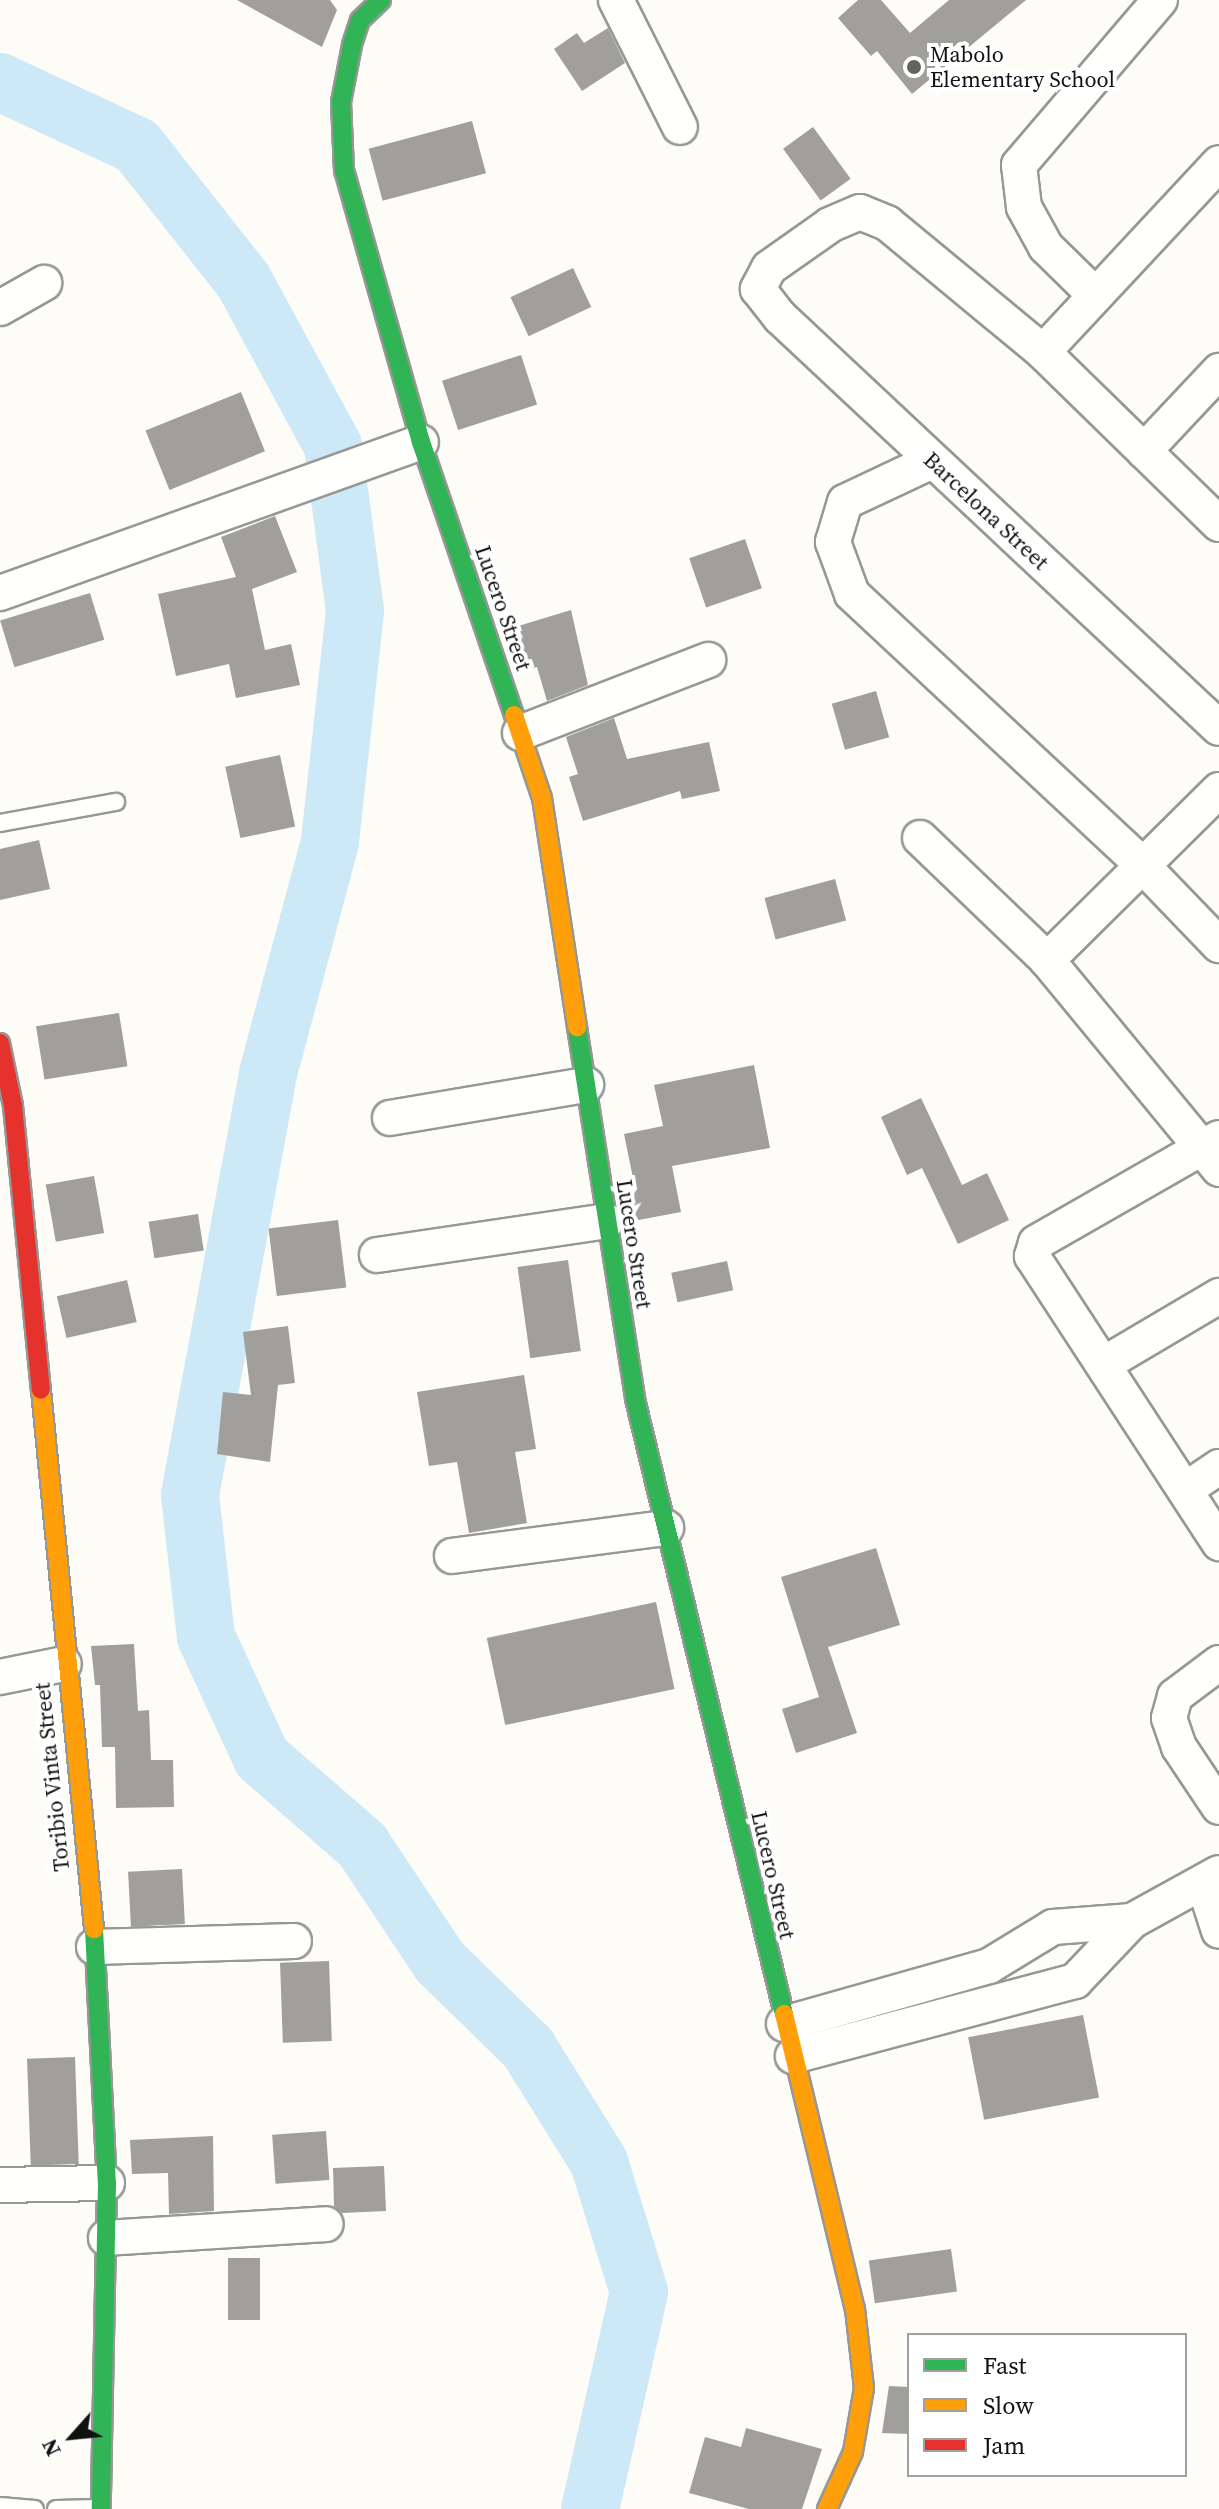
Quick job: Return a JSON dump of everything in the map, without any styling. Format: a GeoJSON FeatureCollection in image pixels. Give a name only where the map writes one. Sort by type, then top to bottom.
{"type":"FeatureCollection","features":[{"type":"Feature","properties":{"kind":"street"},"geometry":{"type":"LineString","coordinates":[[616,0],[680,127]]}},
{"type":"Feature","properties":{"kind":"street"},"geometry":{"type":"LineString","coordinates":[[1095,295],[1046,247],[1024,207],[1019,165],[1160,0]]}},
{"type":"Feature","properties":{"kind":"street","name":"Lucero Street"},"geometry":{"type":"LineString","coordinates":[[363,7],[341,102],[344,170],[421,442],[542,798],[635,1399],[855,2309],[864,2388],[853,2452],[827,2509]]}},
{"type":"Feature","properties":{"kind":"street"},"geometry":{"type":"LineString","coordinates":[[1219,163],[1043,352],[1219,524]]}},
{"type":"Feature","properties":{"kind":"street","name":"Barcelona Street"},"geometry":{"type":"LineString","coordinates":[[1043,352],[887,223],[860,212],[830,225],[769,268],[758,289],[780,317],[1219,728]]}},
{"type":"Feature","properties":{"kind":"street"},"geometry":{"type":"LineString","coordinates":[[0,308],[44,283]]}},
{"type":"Feature","properties":{"kind":"street"},"geometry":{"type":"LineString","coordinates":[[1144,451],[1219,371]]}},
{"type":"Feature","properties":{"kind":"street"},"geometry":{"type":"LineString","coordinates":[[0,593],[297,488],[358,462],[421,442]]}},
{"type":"Feature","properties":{"kind":"street"},"geometry":{"type":"LineString","coordinates":[[932,461],[845,502],[833,542],[852,594],[1140,863],[1219,945]]}},
{"type":"Feature","properties":{"kind":"street"},"geometry":{"type":"LineString","coordinates":[[520,733],[708,660]]}},
{"type":"Feature","properties":{"kind":"street"},"geometry":{"type":"LineString","coordinates":[[1047,960],[1140,863],[1219,790]]}},
{"type":"Feature","properties":{"kind":"street"},"geometry":{"type":"LineString","coordinates":[[920,838],[1047,960],[1215,1152],[1036,1243],[1032,1256],[1038,1272],[1104,1364],[1219,1543]]}},
{"type":"Feature","properties":{"kind":"street","name":"Toribio Vinta Street"},"geometry":{"type":"LineString","coordinates":[[0,1043],[13,1106],[10,1198],[94,1947],[107,2183],[101,2508]]}},
{"type":"Feature","properties":{"kind":"street"},"geometry":{"type":"LineString","coordinates":[[390,1118],[586,1085]]}},
{"type":"Feature","properties":{"kind":"street"},"geometry":{"type":"LineString","coordinates":[[377,1255],[606,1221]]}},
{"type":"Feature","properties":{"kind":"street"},"geometry":{"type":"LineString","coordinates":[[1104,1364],[1219,1296]]}},
{"type":"Feature","properties":{"kind":"street"},"geometry":{"type":"LineString","coordinates":[[1185,1490],[1219,1467]]}},
{"type":"Feature","properties":{"kind":"street"},"geometry":{"type":"LineString","coordinates":[[452,1556],[666,1528]]}},
{"type":"Feature","properties":{"kind":"street"},"geometry":{"type":"LineString","coordinates":[[1219,1663],[1175,1696],[1169,1718],[1179,1747],[1219,1807]]}},
{"type":"Feature","properties":{"kind":"street"},"geometry":{"type":"LineString","coordinates":[[0,1677],[64,1664]]}},
{"type":"Feature","properties":{"kind":"street"},"geometry":{"type":"LineString","coordinates":[[789,2040],[1075,1981],[1132,1921],[1212,1879],[1219,1931]]}},
{"type":"Feature","properties":{"kind":"street"},"geometry":{"type":"LineString","coordinates":[[789,2040],[989,1966],[1053,1927],[1132,1921]]}},
{"type":"Feature","properties":{"kind":"street"},"geometry":{"type":"LineString","coordinates":[[94,1947],[294,1941]]}},
{"type":"Feature","properties":{"kind":"street"},"geometry":{"type":"LineString","coordinates":[[1023,1948],[1038,1991]]}},
{"type":"Feature","properties":{"kind":"street"},"geometry":{"type":"LineString","coordinates":[[0,2185],[107,2183]]}},
{"type":"Feature","properties":{"kind":"street"},"geometry":{"type":"LineString","coordinates":[[106,2238],[326,2224]]}},
{"type":"Feature","properties":{"kind":"lane"},"geometry":{"type":"LineString","coordinates":[[0,823],[116,802]]}},
{"type":"Feature","properties":{"kind":"lane"},"geometry":{"type":"LineString","coordinates":[[0,2506],[35,2509]]}},
{"type":"Feature","properties":{"kind":"lane"},"geometry":{"type":"LineString","coordinates":[[56,2509],[101,2508]]}},
{"type":"Feature","properties":{"kind":"building"},"geometry":{"type":"Polygon","coordinates":[[[237,0],[330,0],[337,10],[322,47],[237,0]]]}},
{"type":"Feature","properties":{"kind":"building"},"geometry":{"type":"Polygon","coordinates":[[[858,0],[881,0],[910,33],[949,0],[1026,0],[912,94],[877,51],[871,56],[838,18],[858,0]]]}},
{"type":"Feature","properties":{"kind":"building"},"geometry":{"type":"Polygon","coordinates":[[[608,28],[625,63],[582,91],[554,49],[577,33],[584,43],[608,28]]]}},
{"type":"Feature","properties":{"kind":"building"},"geometry":{"type":"Polygon","coordinates":[[[472,121],[486,173],[383,201],[369,149],[472,121]]]}},
{"type":"Feature","properties":{"kind":"building"},"geometry":{"type":"Polygon","coordinates":[[[813,127],[851,179],[821,201],[783,149],[813,127]]]}},
{"type":"Feature","properties":{"kind":"building"},"geometry":{"type":"Polygon","coordinates":[[[573,268],[591,307],[529,336],[510,297],[573,268]]]}},
{"type":"Feature","properties":{"kind":"building"},"geometry":{"type":"Polygon","coordinates":[[[521,355],[537,404],[458,430],[442,381],[521,355]]]}},
{"type":"Feature","properties":{"kind":"building"},"geometry":{"type":"Polygon","coordinates":[[[241,392],[265,451],[169,490],[146,431],[241,392]]]}},
{"type":"Feature","properties":{"kind":"building"},"geometry":{"type":"Polygon","coordinates":[[[275,516],[297,572],[252,589],[265,650],[291,644],[300,685],[236,698],[229,664],[176,676],[158,594],[236,577],[221,537],[275,516]]]}},
{"type":"Feature","properties":{"kind":"building"},"geometry":{"type":"Polygon","coordinates":[[[745,539],[762,588],[706,607],[689,558],[745,539]]]}},
{"type":"Feature","properties":{"kind":"building"},"geometry":{"type":"Polygon","coordinates":[[[90,593],[104,640],[14,667],[0,620],[90,593]]]}},
{"type":"Feature","properties":{"kind":"building"},"geometry":{"type":"Polygon","coordinates":[[[571,610],[588,685],[547,701],[537,667],[528,670],[515,627],[571,610]]]}},
{"type":"Feature","properties":{"kind":"building"},"geometry":{"type":"Polygon","coordinates":[[[876,691],[889,737],[845,750],[832,704],[876,691]]]}},
{"type":"Feature","properties":{"kind":"building"},"geometry":{"type":"Polygon","coordinates":[[[614,718],[627,759],[709,742],[720,791],[682,799],[680,791],[583,821],[569,777],[578,774],[566,737],[614,718]]]}},
{"type":"Feature","properties":{"kind":"building"},"geometry":{"type":"Polygon","coordinates":[[[280,755],[295,826],[240,838],[225,767],[280,755]]]}},
{"type":"Feature","properties":{"kind":"building"},"geometry":{"type":"Polygon","coordinates":[[[39,840],[50,889],[0,900],[0,849],[39,840]]]}},
{"type":"Feature","properties":{"kind":"building"},"geometry":{"type":"Polygon","coordinates":[[[835,879],[846,921],[776,939],[764,898],[835,879]]]}},
{"type":"Feature","properties":{"kind":"building"},"geometry":{"type":"Polygon","coordinates":[[[119,1013],[127,1066],[44,1079],[36,1026],[119,1013]]]}},
{"type":"Feature","properties":{"kind":"building"},"geometry":{"type":"Polygon","coordinates":[[[754,1065],[770,1148],[672,1166],[681,1212],[633,1221],[626,1179],[633,1178],[624,1134],[663,1126],[654,1085],[754,1065]]]}},
{"type":"Feature","properties":{"kind":"building"},"geometry":{"type":"Polygon","coordinates":[[[921,1098],[962,1185],[987,1173],[1009,1220],[958,1244],[922,1168],[907,1175],[881,1117],[921,1098]]]}},
{"type":"Feature","properties":{"kind":"building"},"geometry":{"type":"Polygon","coordinates":[[[94,1176],[104,1233],[56,1242],[46,1185],[94,1176]]]}},
{"type":"Feature","properties":{"kind":"building"},"geometry":{"type":"Polygon","coordinates":[[[198,1214],[204,1251],[154,1258],[149,1222],[198,1214]]]}},
{"type":"Feature","properties":{"kind":"building"},"geometry":{"type":"Polygon","coordinates":[[[338,1220],[346,1287],[277,1296],[269,1229],[338,1220]]]}},
{"type":"Feature","properties":{"kind":"building"},"geometry":{"type":"Polygon","coordinates":[[[568,1260],[581,1351],[530,1358],[517,1267],[568,1260]]]}},
{"type":"Feature","properties":{"kind":"building"},"geometry":{"type":"Polygon","coordinates":[[[727,1261],[733,1290],[677,1302],[671,1273],[727,1261]]]}},
{"type":"Feature","properties":{"kind":"building"},"geometry":{"type":"Polygon","coordinates":[[[127,1280],[137,1322],[67,1338],[57,1296],[127,1280]]]}},
{"type":"Feature","properties":{"kind":"building"},"geometry":{"type":"Polygon","coordinates":[[[288,1326],[295,1383],[278,1385],[270,1462],[217,1454],[223,1392],[251,1395],[243,1332],[288,1326]]]}},
{"type":"Feature","properties":{"kind":"building"},"geometry":{"type":"Polygon","coordinates":[[[524,1375],[536,1449],[515,1452],[527,1523],[469,1533],[457,1462],[429,1466],[417,1392],[524,1375]]]}},
{"type":"Feature","properties":{"kind":"building"},"geometry":{"type":"Polygon","coordinates":[[[876,1548],[900,1625],[828,1647],[857,1733],[796,1753],[782,1709],[819,1697],[781,1577],[876,1548]]]}},
{"type":"Feature","properties":{"kind":"building"},"geometry":{"type":"Polygon","coordinates":[[[656,1602],[675,1689],[505,1725],[487,1638],[656,1602]]]}},
{"type":"Feature","properties":{"kind":"building"},"geometry":{"type":"Polygon","coordinates":[[[134,1644],[138,1711],[149,1710],[151,1760],[173,1760],[174,1807],[116,1808],[115,1747],[102,1747],[100,1685],[95,1685],[91,1646],[134,1644]]]}},
{"type":"Feature","properties":{"kind":"building"},"geometry":{"type":"Polygon","coordinates":[[[182,1869],[185,1924],[131,1927],[128,1872],[182,1869]]]}},
{"type":"Feature","properties":{"kind":"building"},"geometry":{"type":"Polygon","coordinates":[[[329,1961],[332,2041],[283,2043],[280,1963],[329,1961]]]}},
{"type":"Feature","properties":{"kind":"building"},"geometry":{"type":"Polygon","coordinates":[[[1083,2015],[1099,2097],[984,2120],[968,2037],[1083,2015]]]}},
{"type":"Feature","properties":{"kind":"building"},"geometry":{"type":"Polygon","coordinates":[[[75,2057],[79,2164],[31,2166],[27,2059],[75,2057]]]}},
{"type":"Feature","properties":{"kind":"building"},"geometry":{"type":"Polygon","coordinates":[[[326,2131],[329,2180],[276,2184],[272,2135],[326,2131]]]}},
{"type":"Feature","properties":{"kind":"building"},"geometry":{"type":"Polygon","coordinates":[[[213,2136],[214,2211],[169,2214],[168,2173],[132,2174],[130,2140],[213,2136]]]}},
{"type":"Feature","properties":{"kind":"building"},"geometry":{"type":"Polygon","coordinates":[[[384,2166],[386,2211],[342,2213],[334,2206],[333,2168],[384,2166]]]}},
{"type":"Feature","properties":{"kind":"building"},"geometry":{"type":"Polygon","coordinates":[[[951,2249],[957,2292],[875,2303],[869,2261],[951,2249]]]}},
{"type":"Feature","properties":{"kind":"building"},"geometry":{"type":"Polygon","coordinates":[[[228,2258],[260,2258],[260,2320],[228,2320],[228,2258]]]}},
{"type":"Feature","properties":{"kind":"building"},"geometry":{"type":"Polygon","coordinates":[[[889,2386],[907,2387],[907,2434],[882,2433],[889,2386]]]}},
{"type":"Feature","properties":{"kind":"building"},"geometry":{"type":"Polygon","coordinates":[[[746,2428],[822,2449],[802,2509],[749,2509],[689,2493],[705,2437],[741,2447],[746,2428]]]}},
{"type":"Feature","properties":{"kind":"waterway"},"geometry":{"type":"LineString","coordinates":[[0,82],[137,146],[243,280],[333,446],[355,611],[330,842],[268,1074],[190,1495],[206,1637],[262,1758],[362,1845],[440,1962],[528,2048],[599,2162],[639,2292],[590,2509]]}},
{"type":"Feature","properties":{"kind":"traffic: fast"},"geometry":{"type":"LineString","coordinates":[[381,0],[360,20],[352,45],[341,102],[344,170],[421,442],[514,715]]}},
{"type":"Feature","properties":{"kind":"traffic: fast"},"geometry":{"type":"LineString","coordinates":[[577,1027],[635,1399],[784,2014]]}},
{"type":"Feature","properties":{"kind":"traffic: fast"},"geometry":{"type":"LineString","coordinates":[[94,1929],[107,2183],[101,2509]]}},
{"type":"Feature","properties":{"kind":"traffic: slow"},"geometry":{"type":"LineString","coordinates":[[514,715],[542,798],[577,1027]]}},
{"type":"Feature","properties":{"kind":"traffic: slow"},"geometry":{"type":"LineString","coordinates":[[41,1390],[94,1929]]}},
{"type":"Feature","properties":{"kind":"traffic: slow"},"geometry":{"type":"LineString","coordinates":[[784,2014],[855,2309],[864,2388],[853,2452],[827,2509]]}},
{"type":"Feature","properties":{"kind":"traffic: jam"},"geometry":{"type":"LineString","coordinates":[[0,1043],[13,1106],[41,1390]]}},
{"type":"Feature","properties":{"kind":"place","name":"Mabolo Elementary School"},"geometry":{"type":"Point","coordinates":[914,67]}}]}
